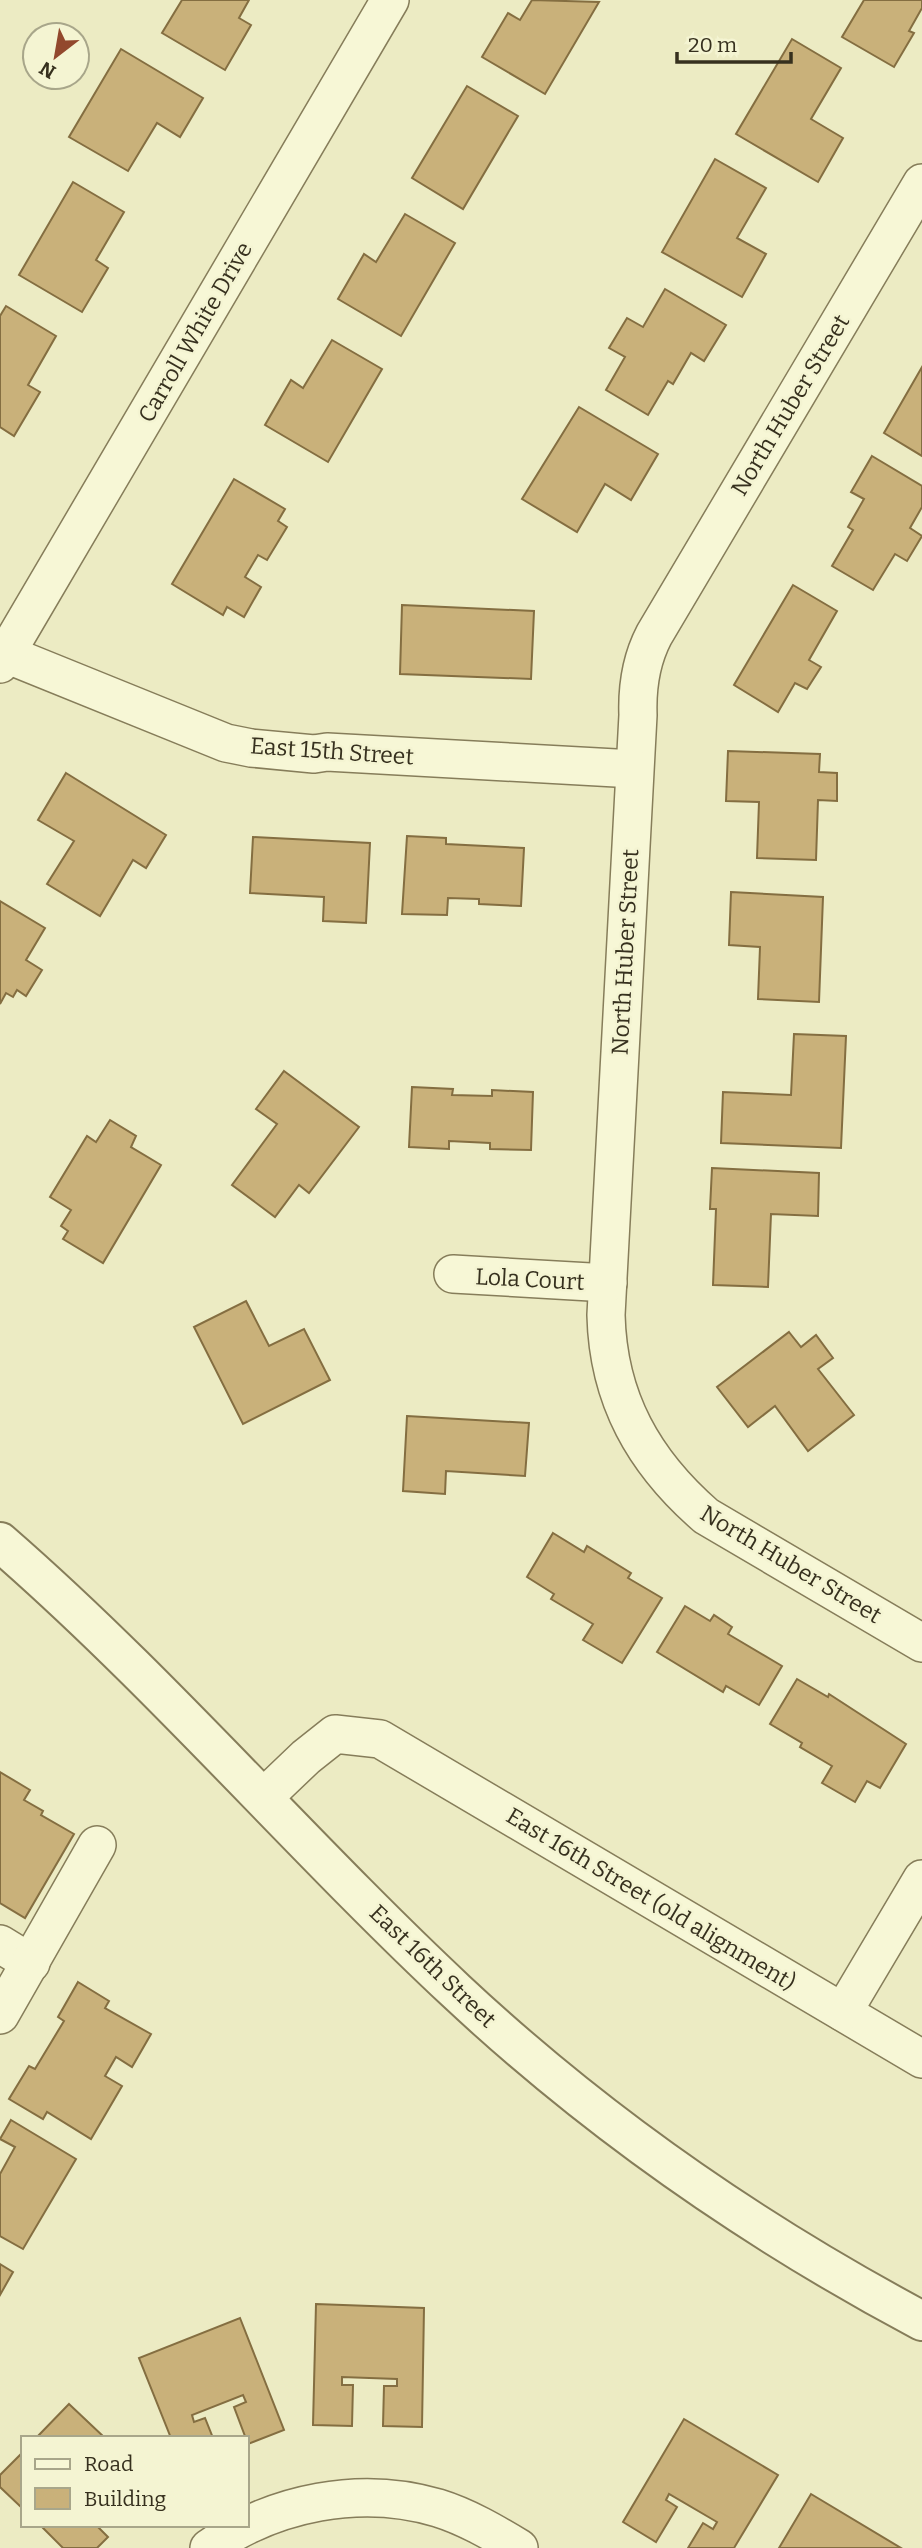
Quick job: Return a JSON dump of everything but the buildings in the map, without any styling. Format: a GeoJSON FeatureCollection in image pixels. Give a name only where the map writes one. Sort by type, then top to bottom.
{"type":"FeatureCollection","features":[{"type":"Feature","properties":{"kind":"street","name":"Carroll White Drive"},"geometry":{"type":"LineString","coordinates":[[3,659],[390,0]]}},
{"type":"Feature","properties":{"kind":"street","name":"North Huber Street"},"geometry":{"type":"LineString","coordinates":[[922,183],[649,645],[642,667],[634,769],[607,1332],[616,1385],[629,1419],[667,1479],[706,1516],[922,1643]]}},
{"type":"Feature","properties":{"kind":"street","name":"East 15th Street"},"geometry":{"type":"LineString","coordinates":[[3,659],[202,735],[251,748],[314,754],[327,752],[634,769]]}},
{"type":"Feature","properties":{"kind":"street","name":"Lola Court"},"geometry":{"type":"LineString","coordinates":[[453,1274],[608,1283]]}},
{"type":"Feature","properties":{"kind":"street","name":"East 16th Street"},"geometry":{"type":"LineString","coordinates":[[0,1542],[114,1648],[456,1991],[531,2058],[689,2180],[845,2280],[922,2321]]}},
{"type":"Feature","properties":{"kind":"street","name":"East 16th Street (old alignment)"},"geometry":{"type":"LineString","coordinates":[[263,1798],[335,1734],[380,1739],[922,2059]]}},
{"type":"Feature","properties":{"kind":"street"},"geometry":{"type":"LineString","coordinates":[[0,2015],[97,1845]]}},
{"type":"Feature","properties":{"kind":"street"},"geometry":{"type":"LineString","coordinates":[[843,2012],[922,1879]]}},
{"type":"Feature","properties":{"kind":"street"},"geometry":{"type":"LineString","coordinates":[[0,1944],[31,1963]]}},
{"type":"Feature","properties":{"kind":"street"},"geometry":{"type":"LineString","coordinates":[[248,2526],[273,2514],[306,2504],[377,2498],[436,2508],[462,2517],[519,2548]]}},
{"type":"Feature","properties":{"kind":"street"},"geometry":{"type":"LineString","coordinates":[[209,2548],[246,2527]]}}]}
